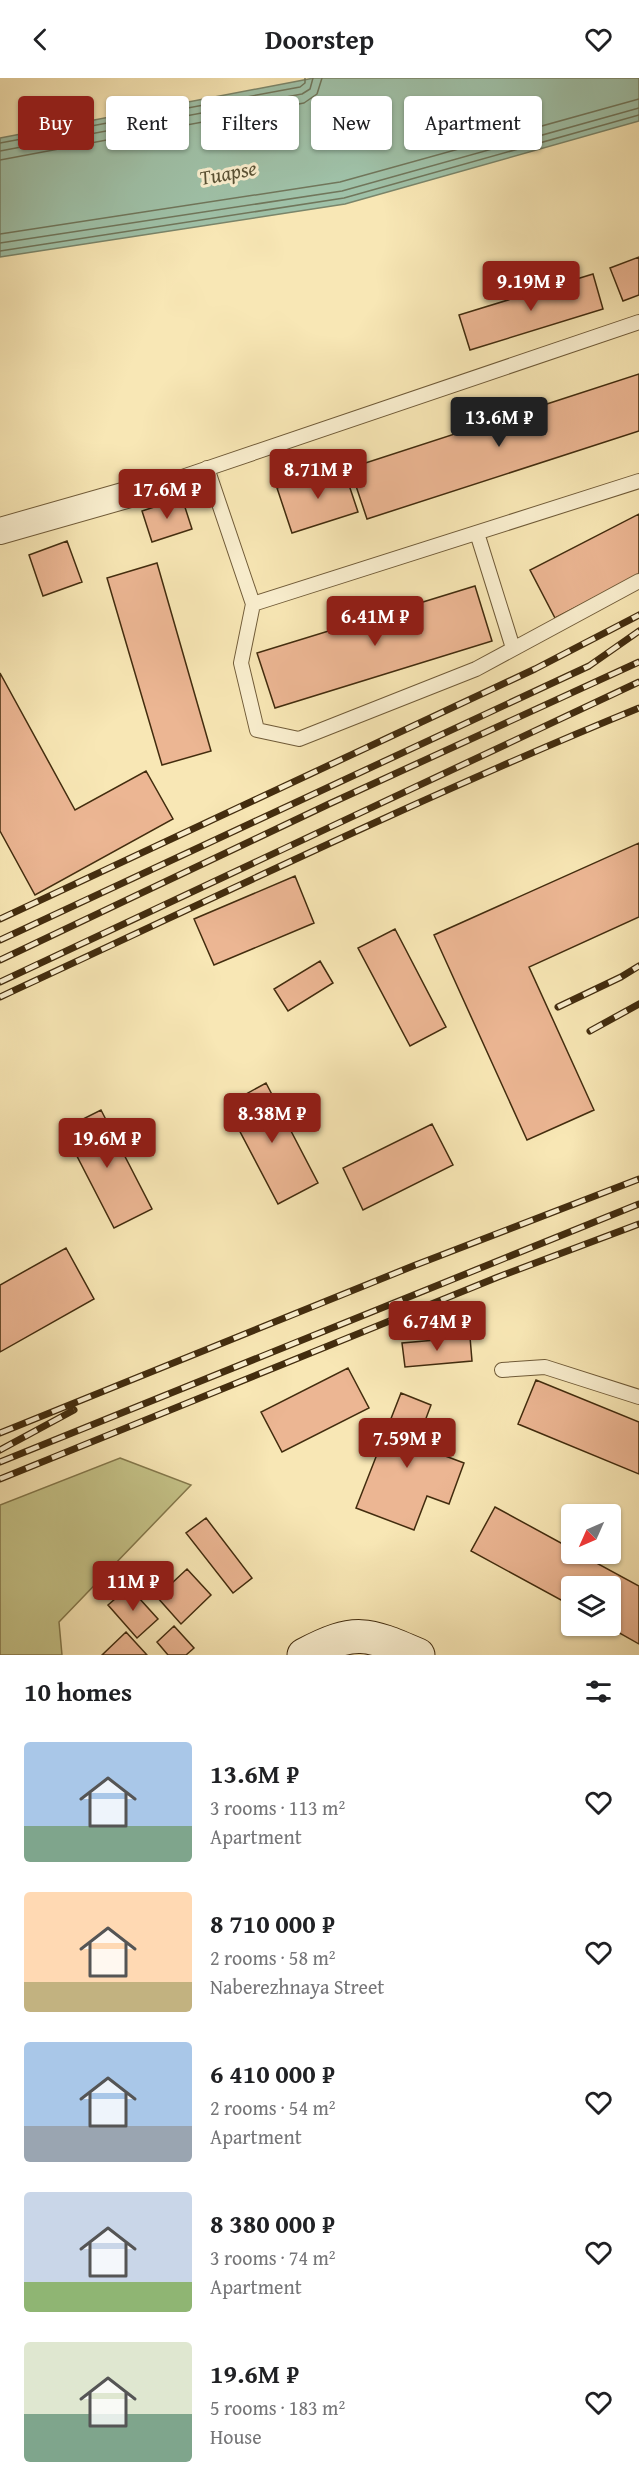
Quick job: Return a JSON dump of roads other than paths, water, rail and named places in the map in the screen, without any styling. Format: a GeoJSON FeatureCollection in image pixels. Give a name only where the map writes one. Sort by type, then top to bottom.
{"type":"FeatureCollection","features":[{"type":"Feature","properties":{"kind":"main road"},"geometry":{"type":"LineString","coordinates":[[304,1655],[348,1636],[376,1637],[418,1655]]}},
{"type":"Feature","properties":{"kind":"street"},"geometry":{"type":"LineString","coordinates":[[0,531],[144,490]]}},
{"type":"Feature","properties":{"kind":"lane"},"geometry":{"type":"LineString","coordinates":[[144,490],[639,322]]}},
{"type":"Feature","properties":{"kind":"lane"},"geometry":{"type":"LineString","coordinates":[[207,468],[252,603],[241,663],[257,730],[299,739],[476,669],[639,581]]}},
{"type":"Feature","properties":{"kind":"lane"},"geometry":{"type":"LineString","coordinates":[[252,603],[639,481]]}},
{"type":"Feature","properties":{"kind":"lane"},"geometry":{"type":"LineString","coordinates":[[477,533],[513,648]]}},
{"type":"Feature","properties":{"kind":"lane"},"geometry":{"type":"LineString","coordinates":[[502,1370],[545,1367],[639,1397]]}},
{"type":"Feature","properties":{"kind":"water","name":"Tuapse"},"geometry":{"type":"Polygon","coordinates":[[[314,78],[639,78],[639,121],[542,148],[542,96],[404,96],[404,150],[536,150],[345,204],[0,257],[0,138],[18,135],[18,150],[94,150],[94,120],[106,118],[106,150],[189,150],[189,102],[201,100],[201,150],[299,150],[299,96],[220,96],[314,78]]]}},
{"type":"Feature","properties":{"kind":"railway"},"geometry":{"type":"LineString","coordinates":[[0,919],[535,669],[639,615]]}},
{"type":"Feature","properties":{"kind":"railway"},"geometry":{"type":"LineString","coordinates":[[0,940],[589,666],[639,631]]}},
{"type":"Feature","properties":{"kind":"railway"},"geometry":{"type":"LineString","coordinates":[[0,960],[329,804],[639,662]]}},
{"type":"Feature","properties":{"kind":"railway"},"geometry":{"type":"LineString","coordinates":[[0,982],[639,682]]}},
{"type":"Feature","properties":{"kind":"railway"},"geometry":{"type":"LineString","coordinates":[[0,997],[398,812],[639,708]]}},
{"type":"Feature","properties":{"kind":"railway"},"geometry":{"type":"LineString","coordinates":[[558,1007],[639,966]]}},
{"type":"Feature","properties":{"kind":"railway"},"geometry":{"type":"LineString","coordinates":[[590,1031],[639,1004]]}},
{"type":"Feature","properties":{"kind":"railway"},"geometry":{"type":"LineString","coordinates":[[0,1433],[413,1266],[639,1179]]}},
{"type":"Feature","properties":{"kind":"railway"},"geometry":{"type":"LineString","coordinates":[[0,1462],[639,1204]]}},
{"type":"Feature","properties":{"kind":"railway"},"geometry":{"type":"LineString","coordinates":[[0,1479],[498,1277],[639,1224]]}},
{"type":"Feature","properties":{"kind":"railway"},"geometry":{"type":"LineString","coordinates":[[0,1450],[74,1410]]}}]}
